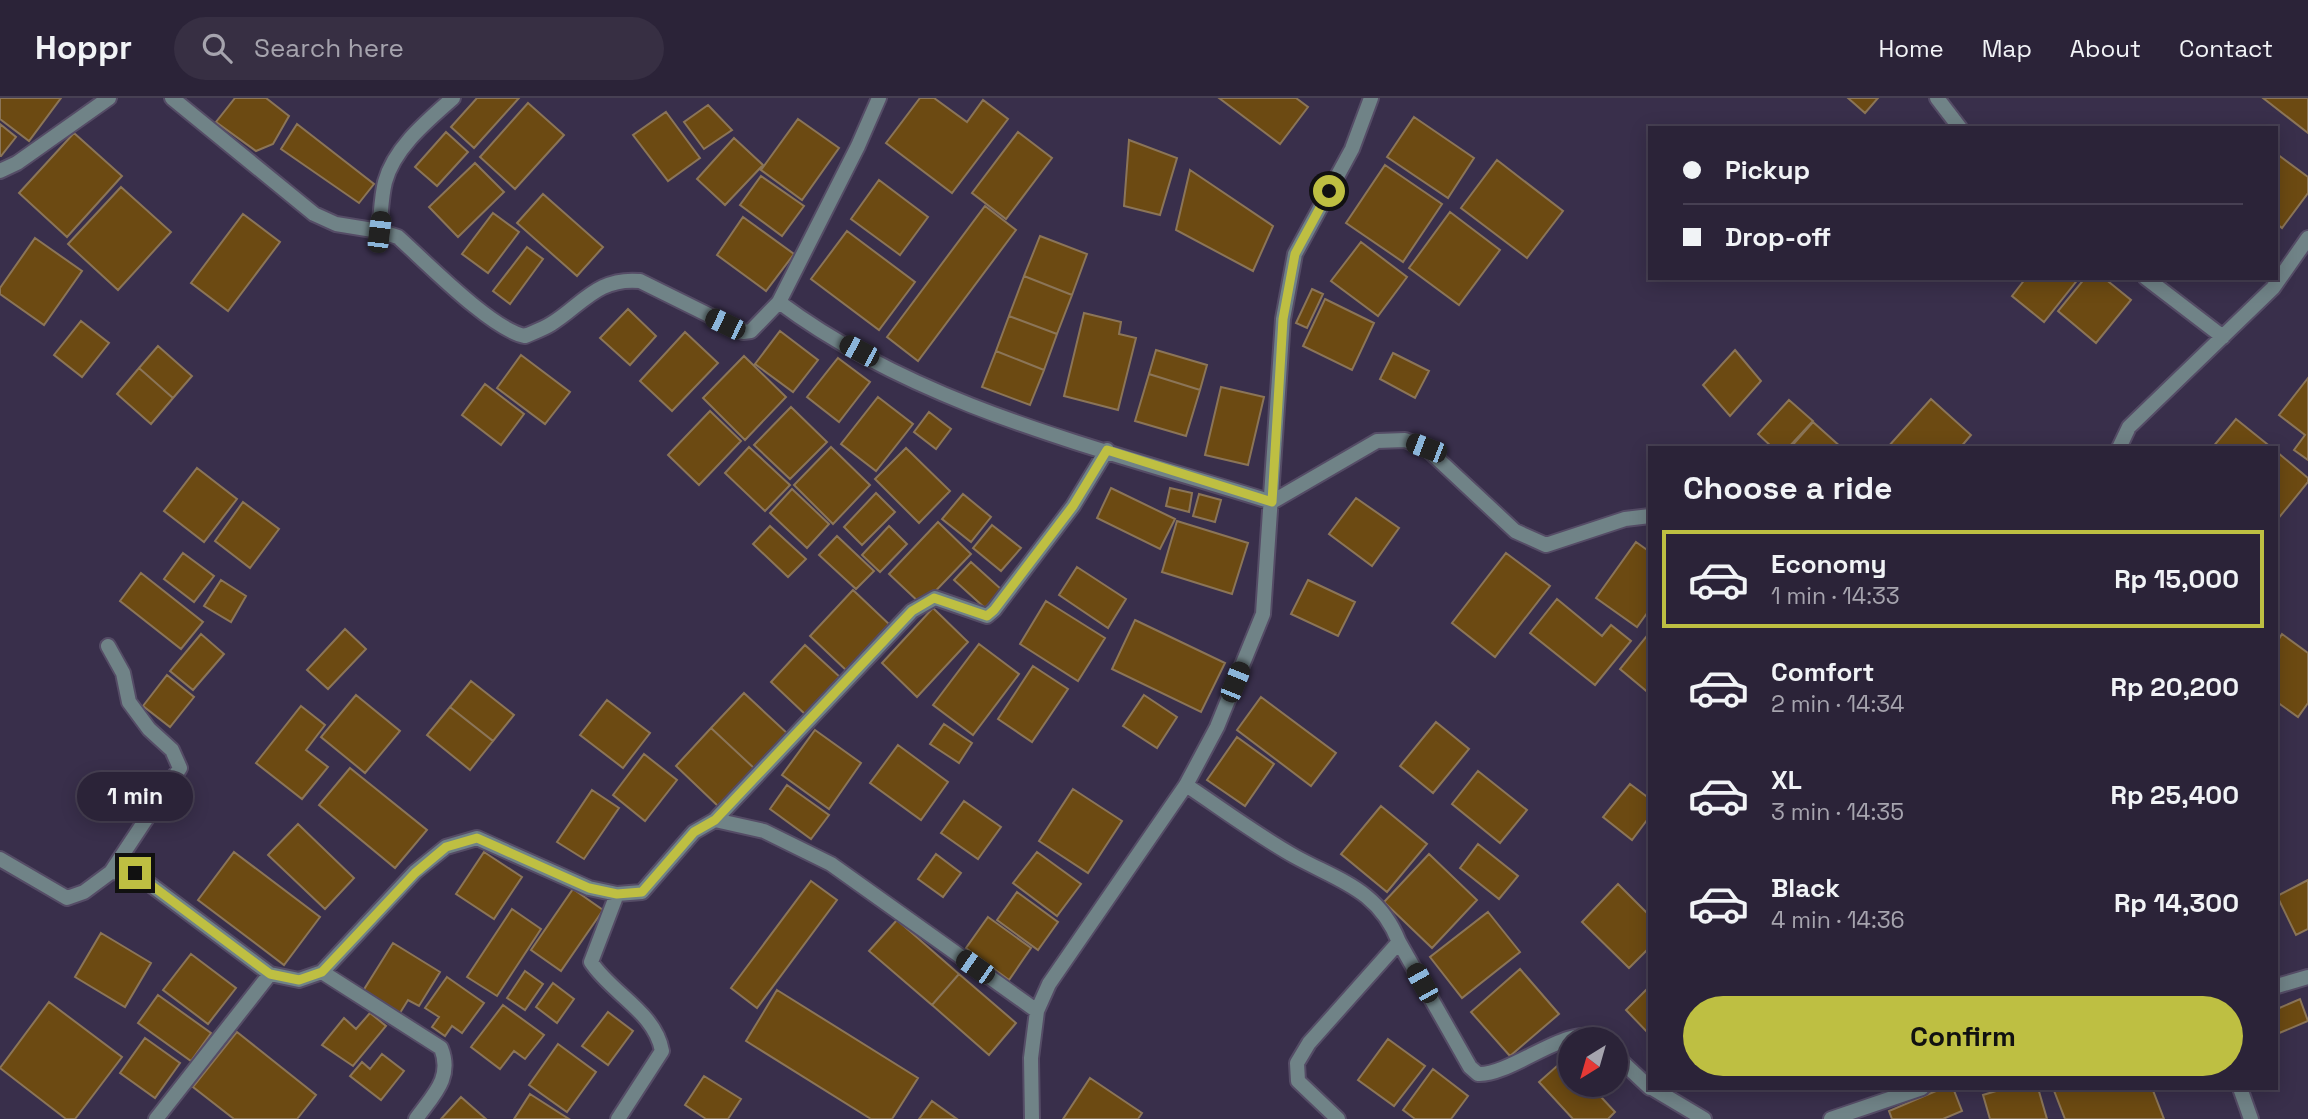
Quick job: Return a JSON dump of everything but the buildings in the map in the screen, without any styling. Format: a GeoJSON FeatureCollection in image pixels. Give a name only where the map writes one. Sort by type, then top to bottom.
{"type":"FeatureCollection","features":[{"type":"Feature","properties":{"kind":"street"},"geometry":{"type":"LineString","coordinates":[[0,171],[18,163],[109,98]]}},
{"type":"Feature","properties":{"kind":"street"},"geometry":{"type":"LineString","coordinates":[[172,98],[314,214],[336,224],[398,237],[491,318],[510,331],[525,336],[552,324],[584,297],[621,281],[640,281],[743,332],[751,331],[779,302],[858,146],[879,98]]}},
{"type":"Feature","properties":{"kind":"street"},"geometry":{"type":"LineString","coordinates":[[379,232],[385,181],[396,160],[409,140],[453,98]]}},
{"type":"Feature","properties":{"kind":"street"},"geometry":{"type":"LineString","coordinates":[[1032,1119],[1031,1058],[1037,1011],[1049,984],[1186,785],[1217,727],[1263,614],[1283,319],[1295,254],[1352,149],[1371,98]]}},
{"type":"Feature","properties":{"kind":"street"},"geometry":{"type":"LineString","coordinates":[[1937,98],[1958,126]]}},
{"type":"Feature","properties":{"kind":"street"},"geometry":{"type":"LineString","coordinates":[[2120,446],[2129,427],[2273,288],[2308,238]]}},
{"type":"Feature","properties":{"kind":"street"},"geometry":{"type":"LineString","coordinates":[[2149,280],[2223,337]]}},
{"type":"Feature","properties":{"kind":"street"},"geometry":{"type":"LineString","coordinates":[[779,302],[813,327],[950,400],[1272,502],[1377,441],[1405,440],[1426,448],[1515,531],[1546,545],[1625,519],[1648,516]]}},
{"type":"Feature","properties":{"kind":"street"},"geometry":{"type":"LineString","coordinates":[[111,872],[135,873],[270,974],[299,980],[322,972],[415,873],[446,847],[477,838],[589,888],[617,894],[642,892],[694,832],[715,820],[912,611],[934,598],[978,615],[987,616],[994,610],[1073,506],[1107,450]]}},
{"type":"Feature","properties":{"kind":"street"},"geometry":{"type":"LineString","coordinates":[[0,859],[67,898],[84,892],[111,872],[180,768],[172,750],[149,729],[129,702],[123,673],[108,646]]}},
{"type":"Feature","properties":{"kind":"street"},"geometry":{"type":"LineString","coordinates":[[1186,785],[1294,856],[1355,885],[1377,905],[1469,1067],[1478,1074],[1503,1070],[1558,1044]]}},
{"type":"Feature","properties":{"kind":"street"},"geometry":{"type":"LineString","coordinates":[[715,820],[764,831],[831,864],[1037,1011]]}},
{"type":"Feature","properties":{"kind":"street"},"geometry":{"type":"LineString","coordinates":[[617,894],[591,962],[600,976],[659,1034],[662,1051],[618,1119]]}},
{"type":"Feature","properties":{"kind":"street"},"geometry":{"type":"LineString","coordinates":[[1338,1119],[1298,1081],[1297,1063],[1309,1043],[1399,942]]}},
{"type":"Feature","properties":{"kind":"street"},"geometry":{"type":"LineString","coordinates":[[322,972],[441,1048],[447,1063],[444,1079],[416,1119]]}},
{"type":"Feature","properties":{"kind":"street"},"geometry":{"type":"LineString","coordinates":[[156,1119],[270,974]]}},
{"type":"Feature","properties":{"kind":"street"},"geometry":{"type":"LineString","coordinates":[[2278,986],[2308,977]]}},
{"type":"Feature","properties":{"kind":"street"},"geometry":{"type":"LineString","coordinates":[[1628,1067],[1648,1085]]}},
{"type":"Feature","properties":{"kind":"street"},"geometry":{"type":"LineString","coordinates":[[1654,1090],[1704,1119]]}},
{"type":"Feature","properties":{"kind":"street"},"geometry":{"type":"LineString","coordinates":[[1831,1119],[1916,1090]]}},
{"type":"Feature","properties":{"kind":"street"},"geometry":{"type":"LineString","coordinates":[[2241,1090],[2251,1119]]}},
{"type":"Feature","properties":{"kind":"route"},"geometry":{"type":"LineString","coordinates":[[135,873],[270,974],[299,980],[322,972],[415,873],[446,847],[477,838],[589,888],[617,894],[642,892],[694,832],[715,820],[912,611],[934,598],[978,615],[987,616],[994,610],[1073,506],[1107,450],[1272,502],[1283,319],[1295,254],[1329,191]]}}]}
